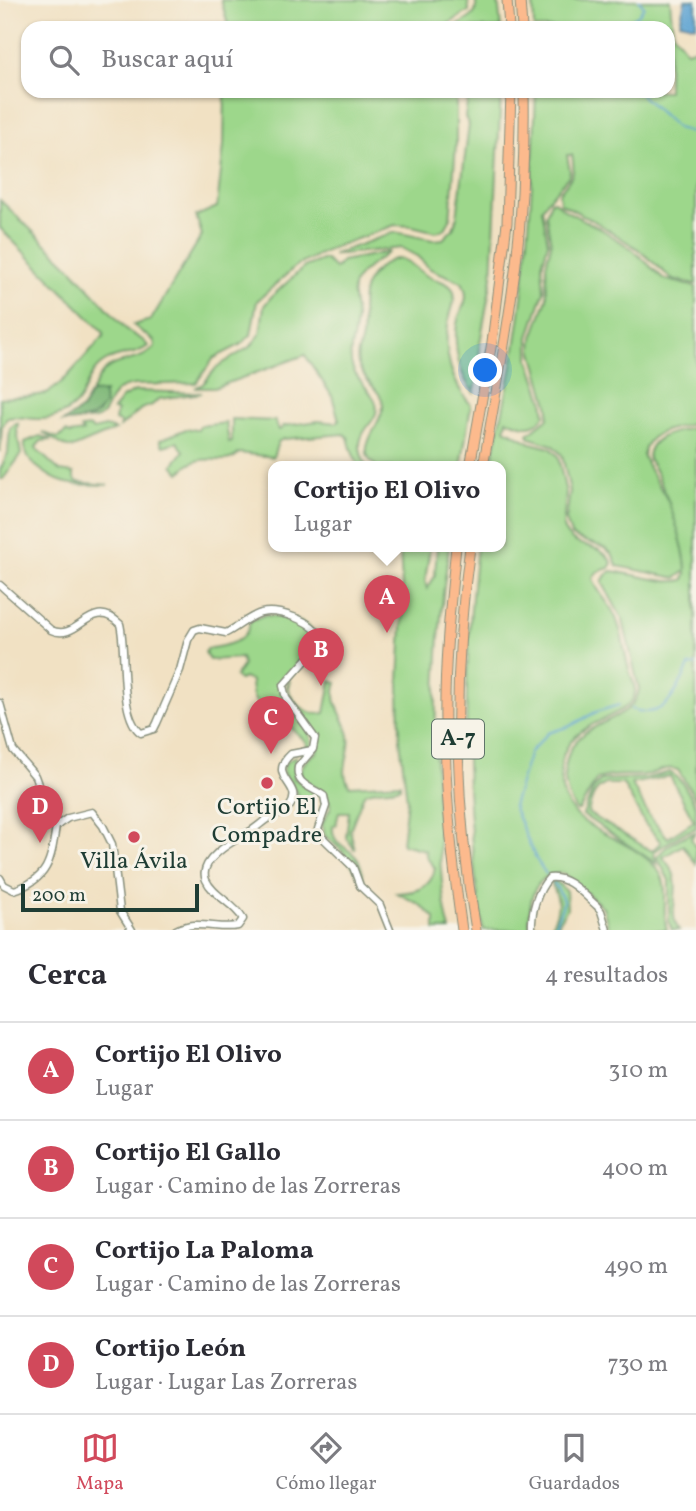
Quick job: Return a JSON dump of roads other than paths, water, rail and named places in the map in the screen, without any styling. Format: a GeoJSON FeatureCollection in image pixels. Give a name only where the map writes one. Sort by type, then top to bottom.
{"type":"FeatureCollection","features":[{"type":"Feature","properties":{"kind":"highway"},"geometry":{"type":"LineString","coordinates":[[507,0],[508,21]]}},
{"type":"Feature","properties":{"kind":"highway"},"geometry":{"type":"LineString","coordinates":[[520,0],[522,21]]}},
{"type":"Feature","properties":{"kind":"highway"},"geometry":{"type":"LineString","coordinates":[[471,461],[492,342],[507,223],[511,98]]}},
{"type":"Feature","properties":{"kind":"highway"},"geometry":{"type":"LineString","coordinates":[[484,461],[518,239],[524,98]]}},
{"type":"Feature","properties":{"kind":"highway","name":"A-7"},"geometry":{"type":"LineString","coordinates":[[456,552],[444,729],[451,845],[462,930]]}},
{"type":"Feature","properties":{"kind":"highway","name":"A-7"},"geometry":{"type":"LineString","coordinates":[[469,552],[462,614],[457,712],[463,833],[476,930]]}},
{"type":"Feature","properties":{"kind":"street"},"geometry":{"type":"LineString","coordinates":[[1,586],[51,630],[58,633],[66,633],[96,614],[105,614],[120,624],[129,714],[134,728],[141,733],[153,729],[157,723],[194,630],[200,628],[226,633],[252,617],[268,612],[310,624],[318,631],[320,642],[283,686],[286,698],[312,732],[315,743],[313,750],[301,761],[296,771],[302,783],[320,793],[327,801],[318,829],[322,837],[353,867],[360,886],[380,905],[390,930]]}},
{"type":"Feature","properties":{"kind":"street"},"geometry":{"type":"LineString","coordinates":[[0,703],[13,750],[35,776],[49,815],[58,825]]}},
{"type":"Feature","properties":{"kind":"street"},"geometry":{"type":"LineString","coordinates":[[176,930],[193,924],[218,928],[238,926],[243,919],[237,908],[208,883],[205,876],[206,866],[228,843],[268,818],[287,810],[293,794],[281,766],[291,754],[313,750]]}},
{"type":"Feature","properties":{"kind":"street"},"geometry":{"type":"LineString","coordinates":[[0,878],[4,885],[13,890],[31,885],[43,874],[58,825],[68,818],[92,811],[112,844],[120,911],[132,930]]}},
{"type":"Feature","properties":{"kind":"street"},"geometry":{"type":"LineString","coordinates":[[532,930],[540,891],[549,878],[557,877],[564,878],[597,906],[607,930]]}},
{"type":"Feature","properties":{"kind":"water"},"geometry":{"type":"Polygon","coordinates":[[[685,0],[696,0],[696,26],[680,22],[685,0]]]}},
{"type":"Feature","properties":{"kind":"waterway"},"geometry":{"type":"LineString","coordinates":[[628,21],[639,14],[644,6],[639,0]]}},
{"type":"Feature","properties":{"kind":"waterway"},"geometry":{"type":"LineString","coordinates":[[645,98],[677,128],[696,134]]}},
{"type":"Feature","properties":{"kind":"waterway"},"geometry":{"type":"LineString","coordinates":[[631,709],[643,712],[662,707],[675,694],[689,666],[696,665]]}},
{"type":"Feature","properties":{"kind":"waterway"},"geometry":{"type":"LineString","coordinates":[[546,874],[536,859],[513,806],[530,752],[548,733],[619,705]]}},
{"type":"Feature","properties":{"kind":"waterway"},"geometry":{"type":"LineString","coordinates":[[554,883],[563,902],[555,926],[559,930]]}},
{"type":"Feature","properties":{"kind":"place","name":"Cortijo El Olivo"},"geometry":{"type":"Point","coordinates":[387,633]}},
{"type":"Feature","properties":{"kind":"place","name":"Cortijo El Gallo"},"geometry":{"type":"Point","coordinates":[321,686]}},
{"type":"Feature","properties":{"kind":"place","name":"Cortijo La Paloma"},"geometry":{"type":"Point","coordinates":[271,754]}},
{"type":"Feature","properties":{"kind":"place","name":"Cortijo El Compadre"},"geometry":{"type":"Point","coordinates":[267,783]}},
{"type":"Feature","properties":{"kind":"place","name":"Villa Ávila"},"geometry":{"type":"Point","coordinates":[134,837]}},
{"type":"Feature","properties":{"kind":"place","name":"Cortijo León"},"geometry":{"type":"Point","coordinates":[40,843]}}]}
